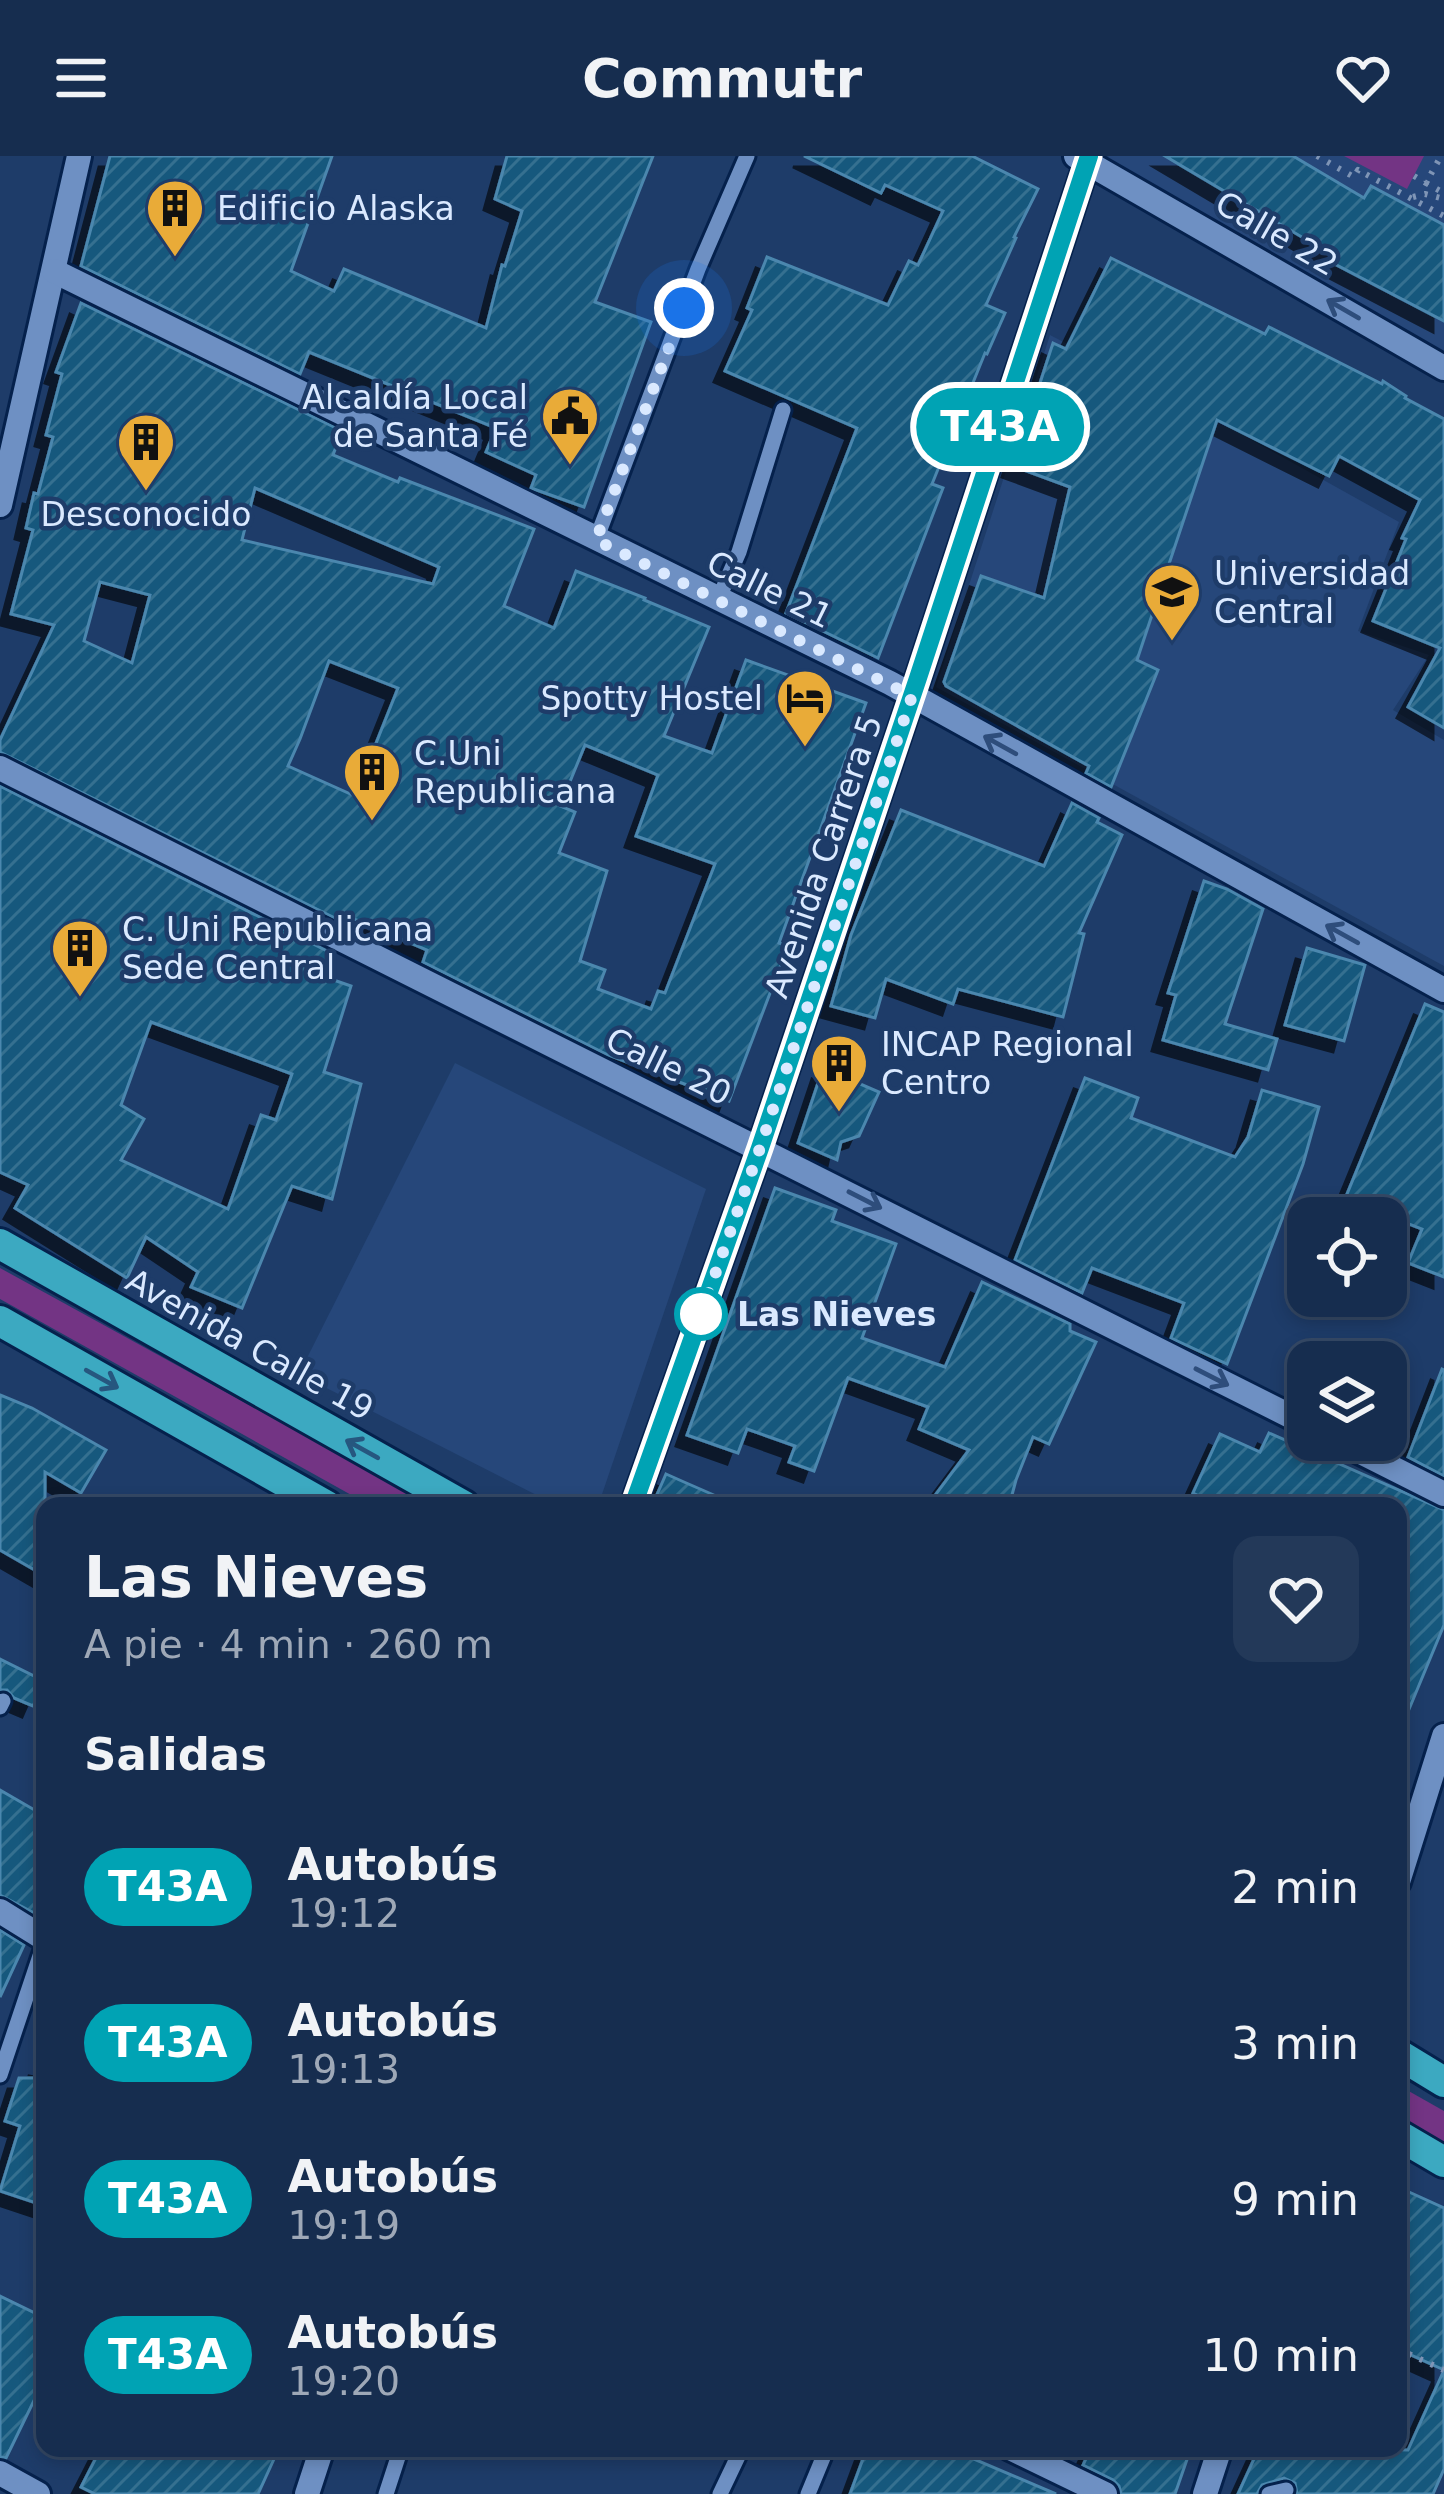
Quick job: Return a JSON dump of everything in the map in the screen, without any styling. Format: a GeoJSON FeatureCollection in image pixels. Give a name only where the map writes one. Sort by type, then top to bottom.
{"type":"FeatureCollection","features":[{"type":"Feature","properties":{"kind":"main road","name":"Avenida Carrera 5"},"geometry":{"type":"LineString","coordinates":[[636,1497],[912,696],[1084,158]]}},
{"type":"Feature","properties":{"kind":"main road","name":"Avenida Calle 19"},"geometry":{"type":"LineString","coordinates":[[0,1244],[448,1497]]}},
{"type":"Feature","properties":{"kind":"main road"},"geometry":{"type":"LineString","coordinates":[[0,1321],[311,1497]]}},
{"type":"Feature","properties":{"kind":"main road"},"geometry":{"type":"LineString","coordinates":[[1407,2059],[1444,2082]]}},
{"type":"Feature","properties":{"kind":"main road"},"geometry":{"type":"LineString","coordinates":[[1407,2140],[1444,2162]]}},
{"type":"Feature","properties":{"kind":"street"},"geometry":{"type":"LineString","coordinates":[[0,505],[79,156]]}},
{"type":"Feature","properties":{"kind":"street","name":"Calle 22"},"geometry":{"type":"LineString","coordinates":[[1084,158],[1444,368]]}},
{"type":"Feature","properties":{"kind":"street","name":"Calle 21"},"geometry":{"type":"LineString","coordinates":[[53,271],[912,696],[1444,990]]}},
{"type":"Feature","properties":{"kind":"street","name":"Calle 20"},"geometry":{"type":"LineString","coordinates":[[0,768],[1287,1414]]}},
{"type":"Feature","properties":{"kind":"street"},"geometry":{"type":"LineString","coordinates":[[1379,1461],[1444,1494]]}},
{"type":"Feature","properties":{"kind":"street"},"geometry":{"type":"LineString","coordinates":[[1407,1853],[1444,1736]]}},
{"type":"Feature","properties":{"kind":"street"},"geometry":{"type":"LineString","coordinates":[[0,1910],[36,1934]]}},
{"type":"Feature","properties":{"kind":"street"},"geometry":{"type":"LineString","coordinates":[[307,2494],[319,2457]]}},
{"type":"Feature","properties":{"kind":"street"},"geometry":{"type":"LineString","coordinates":[[1029,2457],[1105,2494]]}},
{"type":"Feature","properties":{"kind":"street"},"geometry":{"type":"LineString","coordinates":[[1205,2494],[1217,2457]]}},
{"type":"Feature","properties":{"kind":"street"},"geometry":{"type":"LineString","coordinates":[[0,2473],[38,2494]]}},
{"type":"Feature","properties":{"kind":"lane"},"geometry":{"type":"LineString","coordinates":[[596,540],[698,269],[747,156]]}},
{"type":"Feature","properties":{"kind":"lane"},"geometry":{"type":"LineString","coordinates":[[718,600],[739,552],[783,410]]}},
{"type":"Feature","properties":{"kind":"lane"},"geometry":{"type":"LineString","coordinates":[[0,2075],[36,1967]]}},
{"type":"Feature","properties":{"kind":"lane"},"geometry":{"type":"LineString","coordinates":[[386,2494],[398,2457]]}},
{"type":"Feature","properties":{"kind":"lane"},"geometry":{"type":"LineString","coordinates":[[720,2494],[738,2457]]}},
{"type":"Feature","properties":{"kind":"lane"},"geometry":{"type":"LineString","coordinates":[[808,2494],[823,2457]]}},
{"type":"Feature","properties":{"kind":"path"},"geometry":{"type":"LineString","coordinates":[[1317,156],[1354,177],[1358,170],[1444,216]]}},
{"type":"Feature","properties":{"kind":"path"},"geometry":{"type":"LineString","coordinates":[[1426,183],[1441,156]]}},
{"type":"Feature","properties":{"kind":"path"},"geometry":{"type":"LineString","coordinates":[[1414,176],[1444,196]]}},
{"type":"Feature","properties":{"kind":"path"},"geometry":{"type":"LineString","coordinates":[[1410,197],[1444,196]]}},
{"type":"Feature","properties":{"kind":"path"},"geometry":{"type":"LineString","coordinates":[[1407,2353],[1444,2370]]}},
{"type":"Feature","properties":{"kind":"shaded area"},"geometry":{"type":"Polygon","coordinates":[[[1344,156],[1424,156],[1407,189],[1344,156]]]}},
{"type":"Feature","properties":{"kind":"shaded area"},"geometry":{"type":"Polygon","coordinates":[[[1444,156],[1444,356],[1107,158],[1444,156]]]}},
{"type":"Feature","properties":{"kind":"shaded area","name":"Universidad Central"},"geometry":{"type":"Polygon","coordinates":[[[1050,335],[1399,522],[1358,631],[1429,655],[1393,710],[1444,740],[1444,966],[936,687],[1050,335]]]}},
{"type":"Feature","properties":{"kind":"shaded area"},"geometry":{"type":"Polygon","coordinates":[[[455,1063],[706,1189],[601,1497],[540,1497],[299,1374],[455,1063]]]}},
{"type":"Feature","properties":{"kind":"shaded area"},"geometry":{"type":"Polygon","coordinates":[[[0,1268],[417,1497],[355,1497],[0,1299],[0,1268]]]}},
{"type":"Feature","properties":{"kind":"shaded area"},"geometry":{"type":"Polygon","coordinates":[[[1407,2090],[1444,2111],[1444,2143],[1407,2121],[1407,2090]]]}},
{"type":"Feature","properties":{"kind":"building"},"geometry":{"type":"Polygon","coordinates":[[[110,156],[332,156],[291,271],[334,291],[344,269],[486,328],[522,211],[495,199],[507,156],[653,156],[595,302],[651,322],[584,507],[531,488],[536,475],[486,452],[496,428],[309,352],[300,374],[81,266],[110,156]]]}},
{"type":"Feature","properties":{"kind":"building"},"geometry":{"type":"Polygon","coordinates":[[[804,156],[972,156],[1038,189],[986,305],[1005,313],[932,484],[943,488],[878,658],[786,613],[857,428],[725,371],[752,310],[747,308],[767,257],[888,305],[909,261],[918,265],[943,211],[885,185],[881,193],[804,156]]]}},
{"type":"Feature","properties":{"kind":"building"},"geometry":{"type":"Polygon","coordinates":[[[1165,156],[1293,156],[1364,198],[1371,186],[1444,225],[1444,321],[1331,262],[1334,256],[1165,156]]]}},
{"type":"Feature","properties":{"kind":"building"},"geometry":{"type":"Polygon","coordinates":[[[1111,258],[1265,334],[1269,327],[1383,381],[1444,419],[1444,728],[1408,707],[1440,648],[1373,621],[1420,500],[1339,456],[1329,476],[1217,420],[1137,660],[1158,670],[1111,787],[1086,773],[1089,766],[946,686],[981,576],[1044,598],[1070,487],[1013,466],[1053,343],[1066,349],[1111,258]]]}},
{"type":"Feature","properties":{"kind":"building"},"geometry":{"type":"Polygon","coordinates":[[[81,303],[342,431],[333,455],[534,529],[504,606],[554,628],[576,571],[709,627],[664,736],[712,753],[746,660],[866,703],[779,943],[788,946],[729,1101],[608,1055],[423,962],[427,950],[345,915],[343,922],[0,752],[0,740],[54,625],[11,614],[33,530],[26,528],[34,493],[38,494],[53,437],[46,435],[62,374],[56,372],[81,303]],[[255,488],[242,540],[433,584],[439,567],[255,488]],[[100,582],[84,641],[132,663],[150,595],[100,582]],[[329,661],[288,766],[355,796],[398,688],[329,661]],[[585,745],[560,806],[575,812],[559,853],[607,871],[580,961],[605,970],[598,989],[651,1009],[658,991],[665,993],[715,864],[636,836],[658,775],[585,745]]]}},
{"type":"Feature","properties":{"kind":"building"},"geometry":{"type":"Polygon","coordinates":[[[0,786],[331,953],[322,976],[351,986],[324,1072],[361,1084],[332,1199],[292,1186],[242,1308],[191,1287],[198,1272],[146,1237],[127,1278],[15,1208],[28,1185],[0,1172],[0,786]],[[151,1022],[121,1105],[144,1119],[121,1160],[228,1209],[261,1115],[276,1120],[292,1074],[151,1022]]]}},
{"type":"Feature","properties":{"kind":"building"},"geometry":{"type":"Polygon","coordinates":[[[1072,803],[1122,835],[1079,933],[1084,934],[1063,1017],[958,989],[953,1004],[886,979],[875,1018],[831,1006],[851,935],[901,810],[1044,866],[1072,803]]]}},
{"type":"Feature","properties":{"kind":"building"},"geometry":{"type":"Polygon","coordinates":[[[1204,881],[1263,909],[1225,1024],[1277,1039],[1268,1070],[1163,1040],[1176,995],[1168,993],[1204,881]]]}},
{"type":"Feature","properties":{"kind":"building"},"geometry":{"type":"Polygon","coordinates":[[[1307,948],[1365,965],[1344,1041],[1285,1025],[1307,948]]]}},
{"type":"Feature","properties":{"kind":"building"},"geometry":{"type":"Polygon","coordinates":[[[1425,1004],[1444,1012],[1444,1277],[1408,1263],[1422,1229],[1407,1223],[1407,1197],[1346,1197],[1425,1004]]]}},
{"type":"Feature","properties":{"kind":"building","name":"INCAP Regional Centro"},"geometry":{"type":"Polygon","coordinates":[[[823,1068],[879,1092],[859,1136],[841,1142],[837,1160],[798,1143],[823,1068]]]}},
{"type":"Feature","properties":{"kind":"building"},"geometry":{"type":"Polygon","coordinates":[[[1085,1078],[1138,1098],[1131,1118],[1235,1157],[1248,1137],[1262,1090],[1319,1107],[1303,1164],[1227,1364],[1171,1338],[1184,1303],[1092,1268],[1082,1293],[1015,1260],[1085,1078]]]}},
{"type":"Feature","properties":{"kind":"building"},"geometry":{"type":"Polygon","coordinates":[[[775,1188],[836,1210],[832,1221],[896,1244],[862,1338],[945,1367],[982,1282],[1070,1324],[1070,1331],[1096,1342],[1049,1444],[1033,1437],[1011,1497],[934,1497],[969,1450],[919,1429],[928,1407],[848,1378],[814,1471],[789,1462],[795,1446],[747,1429],[738,1453],[687,1435],[775,1188]]]}},
{"type":"Feature","properties":{"kind":"building"},"geometry":{"type":"Polygon","coordinates":[[[1444,1370],[1444,1476],[1408,1457],[1444,1370]]]}},
{"type":"Feature","properties":{"kind":"building"},"geometry":{"type":"Polygon","coordinates":[[[0,1395],[106,1450],[81,1493],[45,1472],[45,1497],[36,1497],[36,1571],[0,1550],[0,1395]]]}},
{"type":"Feature","properties":{"kind":"building"},"geometry":{"type":"Polygon","coordinates":[[[1269,1433],[1287,1441],[1287,1461],[1333,1461],[1444,1510],[1444,1625],[1407,1714],[1407,1497],[1201,1497],[1193,1493],[1220,1434],[1260,1452],[1269,1433]]]}},
{"type":"Feature","properties":{"kind":"building"},"geometry":{"type":"Polygon","coordinates":[[[666,1474],[718,1497],[656,1497],[666,1474]]]}},
{"type":"Feature","properties":{"kind":"building"},"geometry":{"type":"Polygon","coordinates":[[[0,1659],[36,1677],[33,1706],[0,1690],[0,1659]]]}},
{"type":"Feature","properties":{"kind":"building"},"geometry":{"type":"Polygon","coordinates":[[[0,1790],[36,1811],[36,1914],[0,1895],[0,1790]]]}},
{"type":"Feature","properties":{"kind":"building"},"geometry":{"type":"Polygon","coordinates":[[[0,1930],[24,1945],[0,1997],[0,1930]]]}},
{"type":"Feature","properties":{"kind":"building"},"geometry":{"type":"Polygon","coordinates":[[[19,2078],[36,2078],[36,2203],[0,2191],[20,2126],[5,2121],[19,2078]]]}},
{"type":"Feature","properties":{"kind":"building"},"geometry":{"type":"Polygon","coordinates":[[[1407,2191],[1444,2208],[1444,2370],[1407,2353],[1407,2191]]]}},
{"type":"Feature","properties":{"kind":"building"},"geometry":{"type":"Polygon","coordinates":[[[0,2296],[36,2314],[36,2396],[6,2458],[0,2457],[0,2296]]]}},
{"type":"Feature","properties":{"kind":"building"},"geometry":{"type":"Polygon","coordinates":[[[1444,2370],[1444,2469],[1433,2494],[1297,2494],[1295,2483],[1284,2478],[1262,2485],[1257,2494],[1238,2494],[1255,2457],[1407,2457],[1444,2370]]]}},
{"type":"Feature","properties":{"kind":"building"},"geometry":{"type":"Polygon","coordinates":[[[96,2457],[275,2457],[258,2494],[95,2494],[81,2487],[96,2457]]]}},
{"type":"Feature","properties":{"kind":"building"},"geometry":{"type":"Polygon","coordinates":[[[864,2457],[969,2457],[1056,2494],[850,2494],[864,2457]]]}},
{"type":"Feature","properties":{"kind":"building"},"geometry":{"type":"Polygon","coordinates":[[[1087,2457],[1188,2457],[1175,2494],[1121,2494],[1113,2480],[1083,2465],[1087,2457]]]}},
{"type":"Feature","properties":{"kind":"bus line","name":"T43A"},"geometry":{"type":"LineString","coordinates":[[636,1497],[760,1148],[1089,156]]}},
{"type":"Feature","properties":{"kind":"place","name":"Edificio Alaska"},"geometry":{"type":"Point","coordinates":[175,259]}},
{"type":"Feature","properties":{"kind":"place","name":"Alcaldía Local de Santa Fé"},"geometry":{"type":"Point","coordinates":[570,467]}},
{"type":"Feature","properties":{"kind":"place","name":"Desconocido"},"geometry":{"type":"Point","coordinates":[146,493]}},
{"type":"Feature","properties":{"kind":"place","name":"Universidad Central"},"geometry":{"type":"Point","coordinates":[1172,643]}},
{"type":"Feature","properties":{"kind":"place","name":"Spotty Hostel"},"geometry":{"type":"Point","coordinates":[805,749]}},
{"type":"Feature","properties":{"kind":"place","name":"C.Uni Republicana"},"geometry":{"type":"Point","coordinates":[372,823]}},
{"type":"Feature","properties":{"kind":"place","name":"C. Uni Republicana Sede Central"},"geometry":{"type":"Point","coordinates":[80,999]}},
{"type":"Feature","properties":{"kind":"place","name":"INCAP Regional Centro"},"geometry":{"type":"Point","coordinates":[839,1114]}},
{"type":"Feature","properties":{"kind":"place","name":"Las Nieves"},"geometry":{"type":"Point","coordinates":[701,1314]}},
{"type":"Feature","properties":{"kind":"route"},"geometry":{"type":"LineString","coordinates":[[684,308],[596,540],[912,696],[701,1314]]}}]}
